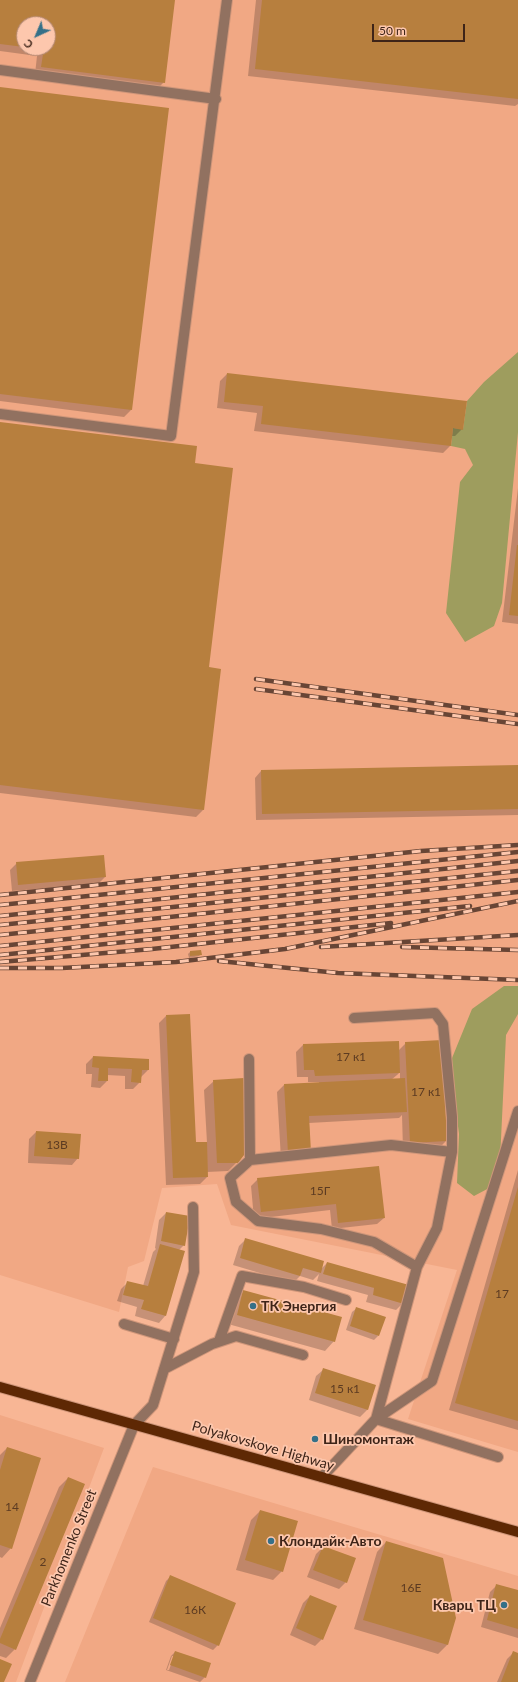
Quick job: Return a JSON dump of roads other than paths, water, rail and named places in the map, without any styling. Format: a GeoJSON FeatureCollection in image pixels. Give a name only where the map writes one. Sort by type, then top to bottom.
{"type":"FeatureCollection","features":[{"type":"Feature","properties":{"kind":"main road","name":"Polyakovskoye Highway"},"geometry":{"type":"LineString","coordinates":[[0,1387],[518,1532]]}},
{"type":"Feature","properties":{"kind":"street"},"geometry":{"type":"LineString","coordinates":[[0,414],[171,436],[216,99],[227,0]]}},
{"type":"Feature","properties":{"kind":"street"},"geometry":{"type":"LineString","coordinates":[[0,70],[216,99]]}},
{"type":"Feature","properties":{"kind":"street"},"geometry":{"type":"LineString","coordinates":[[354,1018],[435,1013],[443,1024],[452,1116],[452,1152],[437,1228],[417,1267],[376,1419]]}},
{"type":"Feature","properties":{"kind":"street"},"geometry":{"type":"LineString","coordinates":[[249,1058],[250,1160]]}},
{"type":"Feature","properties":{"kind":"street"},"geometry":{"type":"LineString","coordinates":[[322,1478],[376,1419],[432,1381],[518,1111]]}},
{"type":"Feature","properties":{"kind":"street"},"geometry":{"type":"LineString","coordinates":[[417,1267],[374,1242],[321,1229],[258,1221],[236,1202],[230,1178],[250,1160],[390,1145],[452,1152]]}},
{"type":"Feature","properties":{"kind":"street"},"geometry":{"type":"LineString","coordinates":[[134,1425],[153,1405],[194,1272],[193,1207]]}},
{"type":"Feature","properties":{"kind":"street"},"geometry":{"type":"LineString","coordinates":[[219,1341],[242,1276],[304,1287],[346,1300]]}},
{"type":"Feature","properties":{"kind":"street"},"geometry":{"type":"LineString","coordinates":[[124,1324],[174,1339]]}},
{"type":"Feature","properties":{"kind":"street"},"geometry":{"type":"LineString","coordinates":[[164,1369],[219,1341],[236,1336],[303,1355]]}},
{"type":"Feature","properties":{"kind":"street"},"geometry":{"type":"LineString","coordinates":[[376,1419],[498,1457]]}},
{"type":"Feature","properties":{"kind":"street","name":"Parkhomenko Street"},"geometry":{"type":"LineString","coordinates":[[30,1682],[134,1425]]}},
{"type":"Feature","properties":{"kind":"railway"},"geometry":{"type":"LineString","coordinates":[[256,679],[518,715]]}},
{"type":"Feature","properties":{"kind":"railway"},"geometry":{"type":"LineString","coordinates":[[256,689],[518,724]]}},
{"type":"Feature","properties":{"kind":"railway"},"geometry":{"type":"LineString","coordinates":[[0,895],[421,851],[518,845]]}},
{"type":"Feature","properties":{"kind":"railway"},"geometry":{"type":"LineString","coordinates":[[0,905],[518,852]]}},
{"type":"Feature","properties":{"kind":"railway"},"geometry":{"type":"LineString","coordinates":[[0,916],[518,861]]}},
{"type":"Feature","properties":{"kind":"railway"},"geometry":{"type":"LineString","coordinates":[[0,925],[518,871]]}},
{"type":"Feature","properties":{"kind":"railway"},"geometry":{"type":"LineString","coordinates":[[0,935],[518,880]]}},
{"type":"Feature","properties":{"kind":"railway"},"geometry":{"type":"LineString","coordinates":[[0,946],[518,892]]}},
{"type":"Feature","properties":{"kind":"railway"},"geometry":{"type":"LineString","coordinates":[[0,968],[62,968],[176,962],[285,949],[518,901]]}},
{"type":"Feature","properties":{"kind":"railway"},"geometry":{"type":"LineString","coordinates":[[0,955],[470,906]]}},
{"type":"Feature","properties":{"kind":"railway"},"geometry":{"type":"LineString","coordinates":[[0,962],[152,949],[391,923]]}},
{"type":"Feature","properties":{"kind":"railway"},"geometry":{"type":"LineString","coordinates":[[321,947],[518,935]]}},
{"type":"Feature","properties":{"kind":"railway"},"geometry":{"type":"LineString","coordinates":[[402,947],[518,950]]}},
{"type":"Feature","properties":{"kind":"railway"},"geometry":{"type":"LineString","coordinates":[[219,961],[338,973],[518,980]]}},
{"type":"Feature","properties":{"kind":"place","name":"ТК Энергия"},"geometry":{"type":"Point","coordinates":[253,1306]}},
{"type":"Feature","properties":{"kind":"place","name":"Шиномонтаж"},"geometry":{"type":"Point","coordinates":[315,1439]}},
{"type":"Feature","properties":{"kind":"place","name":"Клондайк-Авто"},"geometry":{"type":"Point","coordinates":[271,1541]}},
{"type":"Feature","properties":{"kind":"place","name":"Кварц ТЦ"},"geometry":{"type":"Point","coordinates":[504,1605]}}]}
